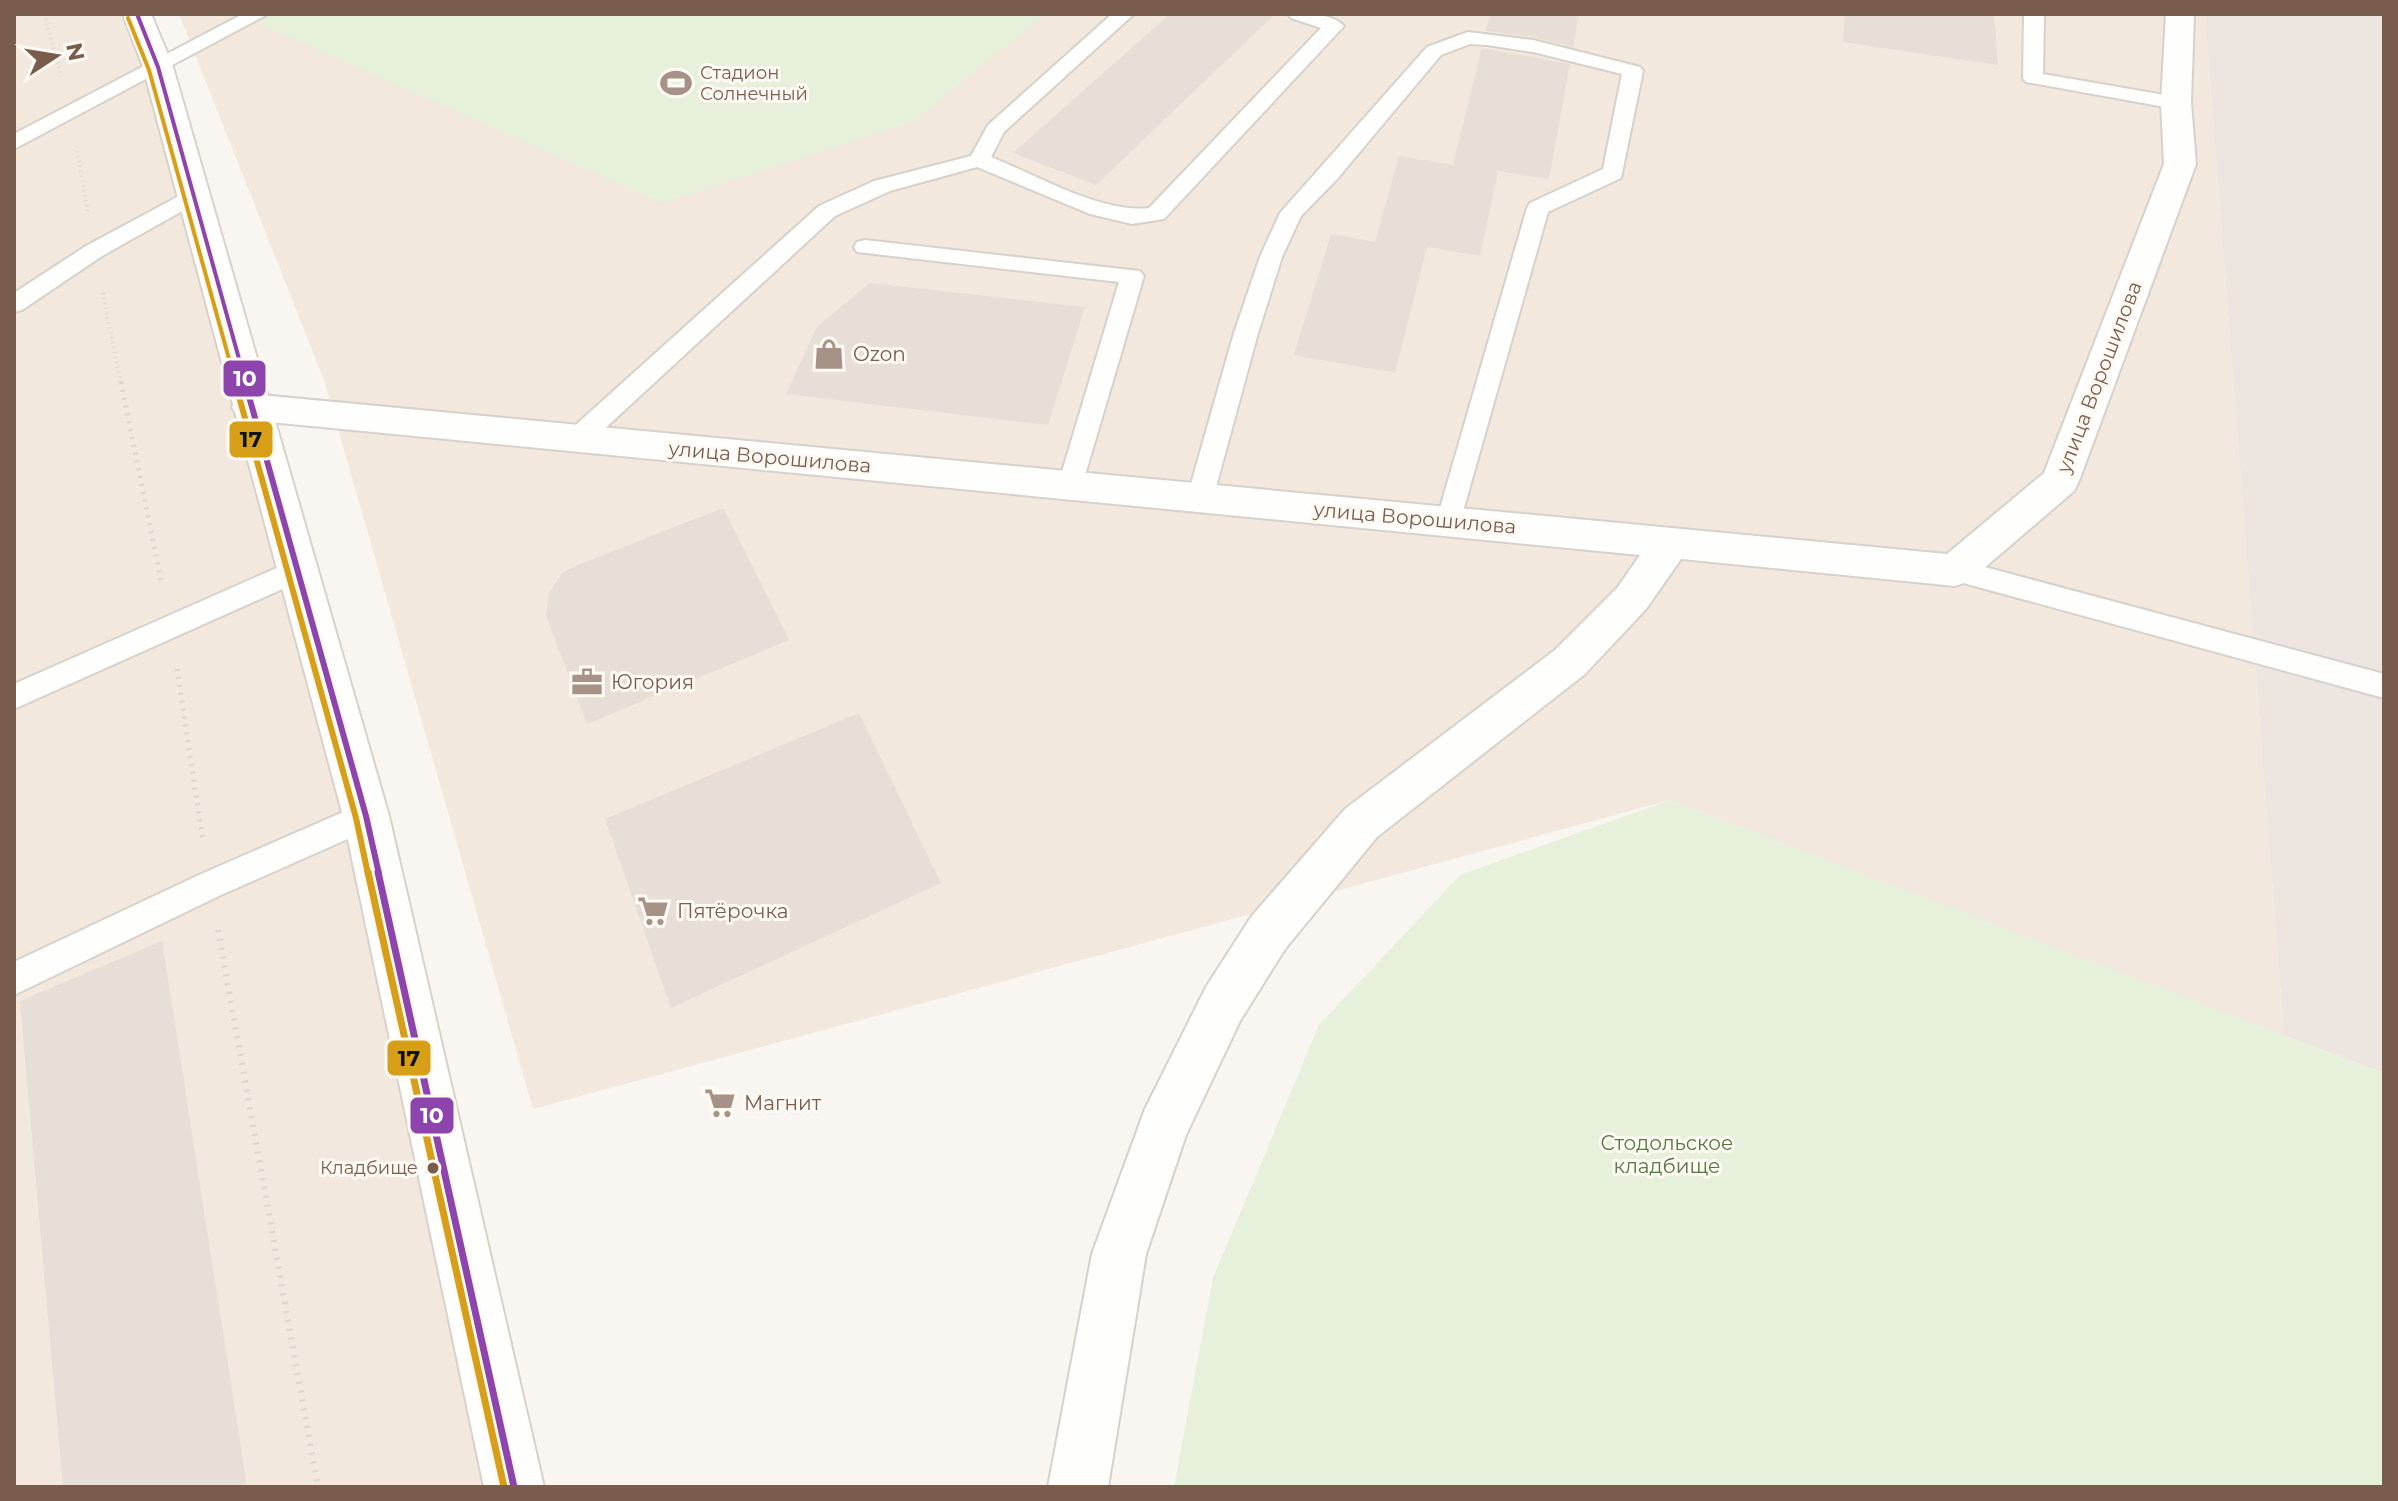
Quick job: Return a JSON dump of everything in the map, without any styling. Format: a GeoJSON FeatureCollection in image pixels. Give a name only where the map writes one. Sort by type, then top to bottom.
{"type":"FeatureCollection","features":[{"type":"Feature","properties":{"kind":"street"},"geometry":{"type":"LineString","coordinates":[[137,14],[158,67],[366,816],[514,1487]]}},
{"type":"Feature","properties":{"kind":"street","name":"улица Ворошилова"},"geometry":{"type":"LineString","coordinates":[[250,407],[1955,570],[2060,481],[2180,164],[2176,103],[2180,14]]}},
{"type":"Feature","properties":{"kind":"street"},"geometry":{"type":"LineString","coordinates":[[1056,1487],[1083,1460],[1119,1254],[1163,1127],[1223,1004],[1268,933],[1361,823],[1570,662],[1632,598],[1671,543]]}},
{"type":"Feature","properties":{"kind":"lane"},"geometry":{"type":"LineString","coordinates":[[14,143],[258,14]]}},
{"type":"Feature","properties":{"kind":"lane"},"geometry":{"type":"LineString","coordinates":[[979,160],[995,129],[1124,14]]}},
{"type":"Feature","properties":{"kind":"lane"},"geometry":{"type":"LineString","coordinates":[[578,438],[827,211],[882,186],[979,160],[1098,209],[1132,217],[1156,214],[1334,26],[1298,14]]}},
{"type":"Feature","properties":{"kind":"lane"},"geometry":{"type":"LineString","coordinates":[[2034,14],[2033,78],[2176,103]]}},
{"type":"Feature","properties":{"kind":"lane"},"geometry":{"type":"LineString","coordinates":[[1200,498],[1246,333],[1271,257],[1291,213],[1330,173],[1434,51],[1468,38],[1487,39],[1533,46],[1633,71],[1613,173],[1538,208],[1449,522]]}},
{"type":"Feature","properties":{"kind":"lane"},"geometry":{"type":"LineString","coordinates":[[14,304],[94,251],[192,196]]}},
{"type":"Feature","properties":{"kind":"lane"},"geometry":{"type":"LineString","coordinates":[[865,247],[1132,276],[1071,485]]}},
{"type":"Feature","properties":{"kind":"lane"},"geometry":{"type":"LineString","coordinates":[[14,697],[297,570]]}},
{"type":"Feature","properties":{"kind":"lane"},"geometry":{"type":"LineString","coordinates":[[1955,570],[2384,686]]}},
{"type":"Feature","properties":{"kind":"lane"},"geometry":{"type":"LineString","coordinates":[[14,979],[210,885],[366,816]]}},
{"type":"Feature","properties":{"kind":"path"},"geometry":{"type":"LineString","coordinates":[[44,14],[71,113],[94,251],[171,627],[210,885],[318,1487]]}},
{"type":"Feature","properties":{"kind":"shaded area"},"geometry":{"type":"Polygon","coordinates":[[[14,14],[137,14],[158,67],[514,1487],[14,1487],[14,14]]]}},
{"type":"Feature","properties":{"kind":"shaded area"},"geometry":{"type":"Polygon","coordinates":[[[179,14],[2205,14],[2284,1036],[1670,800],[533,1109],[324,380],[179,14]]]}},
{"type":"Feature","properties":{"kind":"shaded area"},"geometry":{"type":"Polygon","coordinates":[[[2205,14],[2384,14],[2384,1073],[2284,1036],[2205,14]]]}},
{"type":"Feature","properties":{"kind":"green space","name":"Стадион Солнечный"},"geometry":{"type":"Polygon","coordinates":[[[1046,14],[913,122],[662,203],[241,16],[1046,14]]]}},
{"type":"Feature","properties":{"kind":"green space","name":"Стодольское кладбище"},"geometry":{"type":"Polygon","coordinates":[[[1670,800],[2384,1073],[2384,1487],[1174,1487],[1213,1278],[1319,1025],[1460,875],[1670,800]]]}},
{"type":"Feature","properties":{"kind":"building"},"geometry":{"type":"Polygon","coordinates":[[[1170,14],[1275,14],[1096,185],[1013,153],[1170,14]]]}},
{"type":"Feature","properties":{"kind":"building"},"geometry":{"type":"Polygon","coordinates":[[[1490,14],[1579,14],[1573,47],[1533,37],[1486,31],[1490,14]]]}},
{"type":"Feature","properties":{"kind":"building"},"geometry":{"type":"Polygon","coordinates":[[[1845,14],[1994,14],[1998,65],[1843,42],[1845,14]]]}},
{"type":"Feature","properties":{"kind":"building"},"geometry":{"type":"Polygon","coordinates":[[[1482,48],[1570,64],[1549,179],[1498,171],[1480,256],[1427,247],[1395,373],[1294,355],[1331,234],[1375,242],[1399,156],[1453,165],[1482,48]]]}},
{"type":"Feature","properties":{"kind":"building"},"geometry":{"type":"Polygon","coordinates":[[[870,283],[1085,307],[1048,425],[786,394],[817,327],[870,283]]]}},
{"type":"Feature","properties":{"kind":"building"},"geometry":{"type":"Polygon","coordinates":[[[723,508],[789,640],[587,724],[546,616],[549,593],[562,573],[580,564],[723,508]]]}},
{"type":"Feature","properties":{"kind":"building"},"geometry":{"type":"Polygon","coordinates":[[[859,713],[941,883],[671,1008],[605,819],[859,713]]]}},
{"type":"Feature","properties":{"kind":"building"},"geometry":{"type":"Polygon","coordinates":[[[162,941],[247,1487],[63,1487],[20,1001],[162,941]]]}},
{"type":"Feature","properties":{"kind":"transit line","name":"10"},"geometry":{"type":"LineString","coordinates":[[137,14],[158,67],[366,816],[514,1487]]}},
{"type":"Feature","properties":{"kind":"transit line","name":"17"},"geometry":{"type":"LineString","coordinates":[[128,18],[149,70],[356,818],[504,1487]]}},
{"type":"Feature","properties":{"kind":"place","name":"Стадион Солнечный"},"geometry":{"type":"Point","coordinates":[676,83]}},
{"type":"Feature","properties":{"kind":"place","name":"Ozon"},"geometry":{"type":"Point","coordinates":[829,354]}},
{"type":"Feature","properties":{"kind":"place","name":"Югория"},"geometry":{"type":"Point","coordinates":[587,682]}},
{"type":"Feature","properties":{"kind":"place","name":"Пятёрочка"},"geometry":{"type":"Point","coordinates":[653,911]}},
{"type":"Feature","properties":{"kind":"place","name":"Магнит"},"geometry":{"type":"Point","coordinates":[720,1103]}},
{"type":"Feature","properties":{"kind":"place","name":"Кладбище"},"geometry":{"type":"Point","coordinates":[433,1168]}}]}
